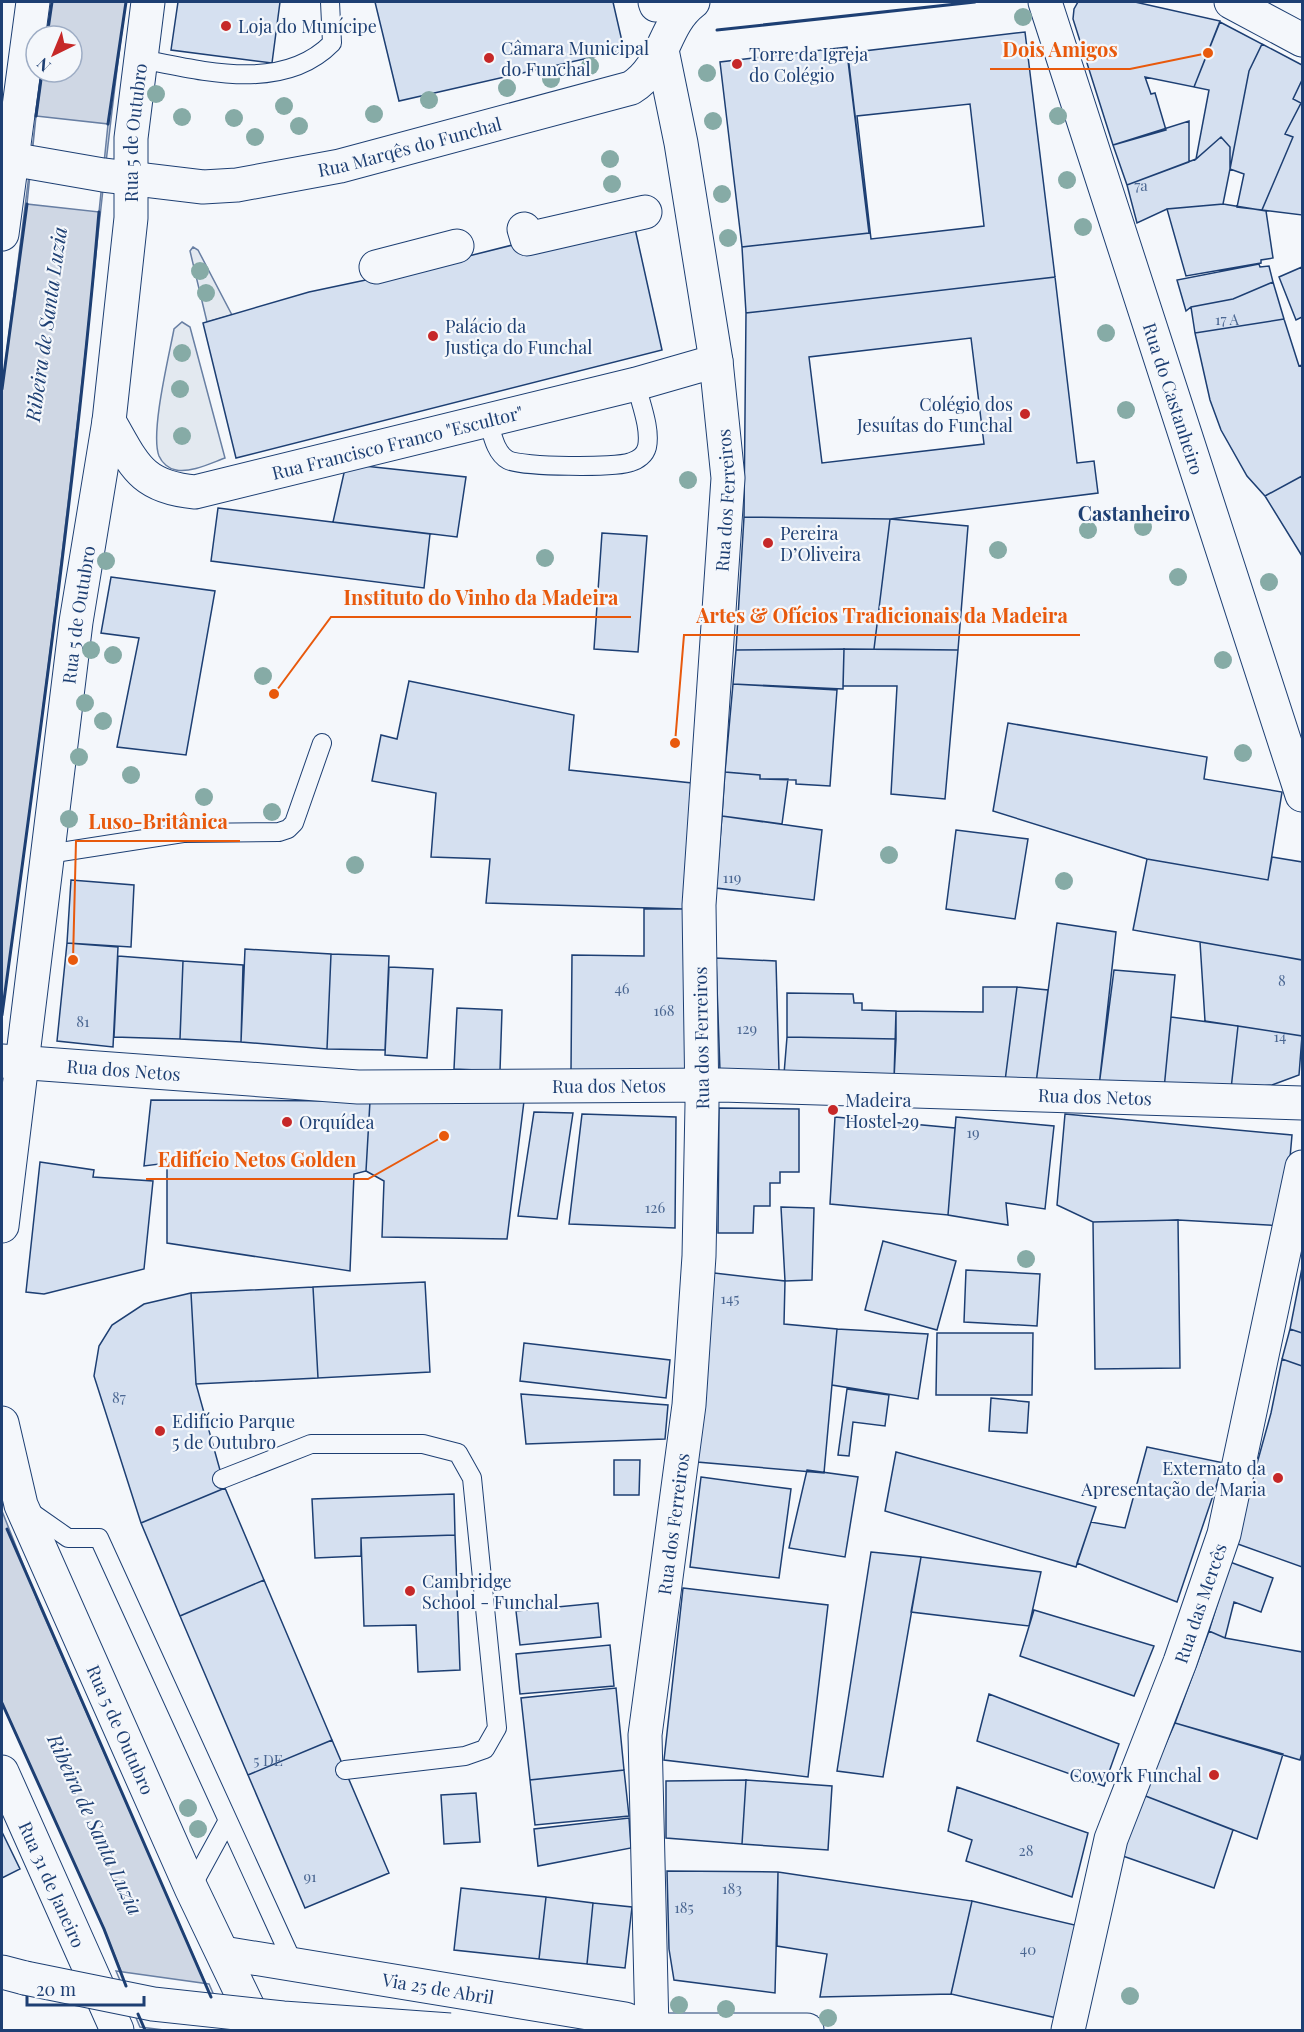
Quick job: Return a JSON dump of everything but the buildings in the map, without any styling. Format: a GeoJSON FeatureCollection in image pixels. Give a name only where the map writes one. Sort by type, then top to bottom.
{"type":"FeatureCollection","features":[{"type":"Feature","properties":{"kind":"street"},"geometry":{"type":"LineString","coordinates":[[2,234],[15,159],[33,2]]}},
{"type":"Feature","properties":{"kind":"street","name":"Rua 5 de Outubro"},"geometry":{"type":"LineString","coordinates":[[2,1226],[12,1061],[48,854],[76,622],[109,421],[118,177],[131,138],[148,2]]}},
{"type":"Feature","properties":{"kind":"street","name":"Rua Marqês do Funchal"},"geometry":{"type":"LineString","coordinates":[[15,159],[118,177],[203,187],[237,185],[340,166],[620,93],[642,81],[651,72],[675,22],[693,2]]}},
{"type":"Feature","properties":{"kind":"street","name":"Rua do Castanheiro"},"geometry":{"type":"LineString","coordinates":[[1045,2],[1302,795]]}},
{"type":"Feature","properties":{"kind":"street"},"geometry":{"type":"LineString","coordinates":[[1231,2],[1302,40]]}},
{"type":"Feature","properties":{"kind":"street","name":"Rua dos Ferreiros"},"geometry":{"type":"LineString","coordinates":[[652,2030],[645,1735],[689,1404],[699,1256],[701,1085],[699,905],[728,478],[716,361],[681,143],[662,50]]}},
{"type":"Feature","properties":{"kind":"street"},"geometry":{"type":"LineString","coordinates":[[524,228],[527,240],[645,212]]}},
{"type":"Feature","properties":{"kind":"street"},"geometry":{"type":"LineString","coordinates":[[376,267],[411,264],[457,246]]}},
{"type":"Feature","properties":{"kind":"street","name":"Rua Francisco Franco \"Escultor\""},"geometry":{"type":"LineString","coordinates":[[109,421],[136,467],[151,481],[169,490],[195,492],[636,384],[716,361]]}},
{"type":"Feature","properties":{"kind":"street","name":"Rua dos Netos"},"geometry":{"type":"LineString","coordinates":[[12,1061],[358,1087],[701,1085],[1302,1103]]}},
{"type":"Feature","properties":{"kind":"street","name":"Rua das Mercês"},"geometry":{"type":"LineString","coordinates":[[1068,2031],[1111,1839],[1180,1662],[1224,1534],[1302,1167]]}},
{"type":"Feature","properties":{"kind":"street","name":"Rua 5 de Outubro"},"geometry":{"type":"LineString","coordinates":[[2,1423],[11,1487],[191,1888],[259,2031]]}},
{"type":"Feature","properties":{"kind":"street","name":"Rua 31 de Janeiro"},"geometry":{"type":"LineString","coordinates":[[2,1772],[117,2031]]}},
{"type":"Feature","properties":{"kind":"street","name":"Via 25 de Abril"},"geometry":{"type":"LineString","coordinates":[[223,1953],[625,2019],[652,2030]]}},
{"type":"Feature","properties":{"kind":"street"},"geometry":{"type":"LineString","coordinates":[[2,1972],[153,2004],[283,2018],[450,2031]]}},
{"type":"Feature","properties":{"kind":"street","name":"Via 25 de Abril"},"geometry":{"type":"LineString","coordinates":[[619,2031],[797,2030]]}},
{"type":"Feature","properties":{"kind":"lane"},"geometry":{"type":"LineString","coordinates":[[141,59],[172,66],[255,76],[273,73],[318,57],[332,43],[330,2]]}},
{"type":"Feature","properties":{"kind":"lane"},"geometry":{"type":"LineString","coordinates":[[488,420],[500,452],[509,461],[558,466],[629,464],[642,457],[647,447],[646,430],[636,384]]}},
{"type":"Feature","properties":{"kind":"lane"},"geometry":{"type":"LineString","coordinates":[[48,854],[183,832],[279,832],[288,829],[294,823],[322,743]]}},
{"type":"Feature","properties":{"kind":"lane"},"geometry":{"type":"LineString","coordinates":[[222,1479],[312,1444],[423,1444],[458,1453],[472,1478],[497,1728],[485,1749],[465,1756],[345,1770]]}},
{"type":"Feature","properties":{"kind":"lane"},"geometry":{"type":"LineString","coordinates":[[11,1487],[68,1538],[99,1538],[294,1965]]}},
{"type":"Feature","properties":{"kind":"lane"},"geometry":{"type":"LineString","coordinates":[[191,1888],[227,1822]]}},
{"type":"Feature","properties":{"kind":"shaded area"},"geometry":{"type":"Polygon","coordinates":[[[193,247],[198,250],[232,315],[207,322],[190,251],[193,247]]]}},
{"type":"Feature","properties":{"kind":"shaded area"},"geometry":{"type":"Polygon","coordinates":[[[182,322],[190,327],[225,458],[182,471],[171,468],[160,459],[157,430],[161,394],[174,329],[182,322]]]}},
{"type":"Feature","properties":{"kind":"water","name":"Ribeira de Santa Luzia"},"geometry":{"type":"Polygon","coordinates":[[[52,2],[126,2],[112,107],[60,573],[2,1015],[2,389],[40,84],[84,84],[84,24],[49,24],[52,2]]]}},
{"type":"Feature","properties":{"kind":"water","name":"Ribeira de Santa Luzia"},"geometry":{"type":"Polygon","coordinates":[[[2,1511],[40,1607],[226,2030],[145,2030],[104,1929],[2,1703],[2,1511]]]}},
{"type":"Feature","properties":{"kind":"pier"},"geometry":{"type":"Polygon","coordinates":[[[36,116],[108,124],[99,212],[27,204],[36,116]]]}},
{"type":"Feature","properties":{"kind":"pier"},"geometry":{"type":"Polygon","coordinates":[[[116,1971],[209,1984],[229,2030],[164,2030],[140,2027],[116,1971]]]}},
{"type":"Feature","properties":{"kind":"wall"},"geometry":{"type":"LineString","coordinates":[[49,24],[52,2]]}},
{"type":"Feature","properties":{"kind":"wall"},"geometry":{"type":"LineString","coordinates":[[108,124],[126,2]]}},
{"type":"Feature","properties":{"kind":"wall"},"geometry":{"type":"LineString","coordinates":[[717,30],[975,2]]}},
{"type":"Feature","properties":{"kind":"wall"},"geometry":{"type":"LineString","coordinates":[[36,116],[40,84]]}},
{"type":"Feature","properties":{"kind":"wall"},"geometry":{"type":"LineString","coordinates":[[2,389],[27,204]]}},
{"type":"Feature","properties":{"kind":"wall"},"geometry":{"type":"LineString","coordinates":[[2,1015],[68,514],[99,212]]}},
{"type":"Feature","properties":{"kind":"wall"},"geometry":{"type":"LineString","coordinates":[[7,1529],[211,1997]]}},
{"type":"Feature","properties":{"kind":"wall"},"geometry":{"type":"LineString","coordinates":[[2,1703],[104,1929],[126,1986]]}},
{"type":"Feature","properties":{"kind":"wall"},"geometry":{"type":"LineString","coordinates":[[138,2014],[145,2030]]}},
{"type":"Feature","properties":{"kind":"place","name":"Loja do Munícipe"},"geometry":{"type":"Point","coordinates":[226,26]}},
{"type":"Feature","properties":{"kind":"place","name":"Dois Amigos"},"geometry":{"type":"Point","coordinates":[1208,53]}},
{"type":"Feature","properties":{"kind":"place","name":"Câmara Municipal do Funchal"},"geometry":{"type":"Point","coordinates":[489,58]}},
{"type":"Feature","properties":{"kind":"place","name":"Torre da Igreja do Colégio"},"geometry":{"type":"Point","coordinates":[737,64]}},
{"type":"Feature","properties":{"kind":"place","name":"Palácio da Justiça do Funchal"},"geometry":{"type":"Point","coordinates":[433,336]}},
{"type":"Feature","properties":{"kind":"place","name":"Colégio dos Jesuítas do Funchal"},"geometry":{"type":"Point","coordinates":[1025,414]}},
{"type":"Feature","properties":{"kind":"place","name":"Pereira D’Oliveira"},"geometry":{"type":"Point","coordinates":[768,543]}},
{"type":"Feature","properties":{"kind":"place","name":"Instituto do Vinho da Madeira"},"geometry":{"type":"Point","coordinates":[274,694]}},
{"type":"Feature","properties":{"kind":"place","name":"Artes & Ofícios Tradicionais da Madeira"},"geometry":{"type":"Point","coordinates":[675,743]}},
{"type":"Feature","properties":{"kind":"place","name":"Luso-Britânica"},"geometry":{"type":"Point","coordinates":[73,960]}},
{"type":"Feature","properties":{"kind":"place","name":"Madeira Hostel 29"},"geometry":{"type":"Point","coordinates":[833,1110]}},
{"type":"Feature","properties":{"kind":"place","name":"Orquídea"},"geometry":{"type":"Point","coordinates":[287,1122]}},
{"type":"Feature","properties":{"kind":"place","name":"Edifício Netos Golden"},"geometry":{"type":"Point","coordinates":[444,1136]}},
{"type":"Feature","properties":{"kind":"place","name":"Edifício Parque 5 de Outubro"},"geometry":{"type":"Point","coordinates":[160,1431]}},
{"type":"Feature","properties":{"kind":"place","name":"Externato da Apresentação de Maria"},"geometry":{"type":"Point","coordinates":[1278,1478]}},
{"type":"Feature","properties":{"kind":"place","name":"Cambridge School - Funchal"},"geometry":{"type":"Point","coordinates":[410,1591]}},
{"type":"Feature","properties":{"kind":"place","name":"Cowork Funchal"},"geometry":{"type":"Point","coordinates":[1214,1775]}},
{"type":"Feature","properties":{"kind":"district","name":"Castanheiro"},"geometry":{"type":"Point","coordinates":[1134,512]}}]}
